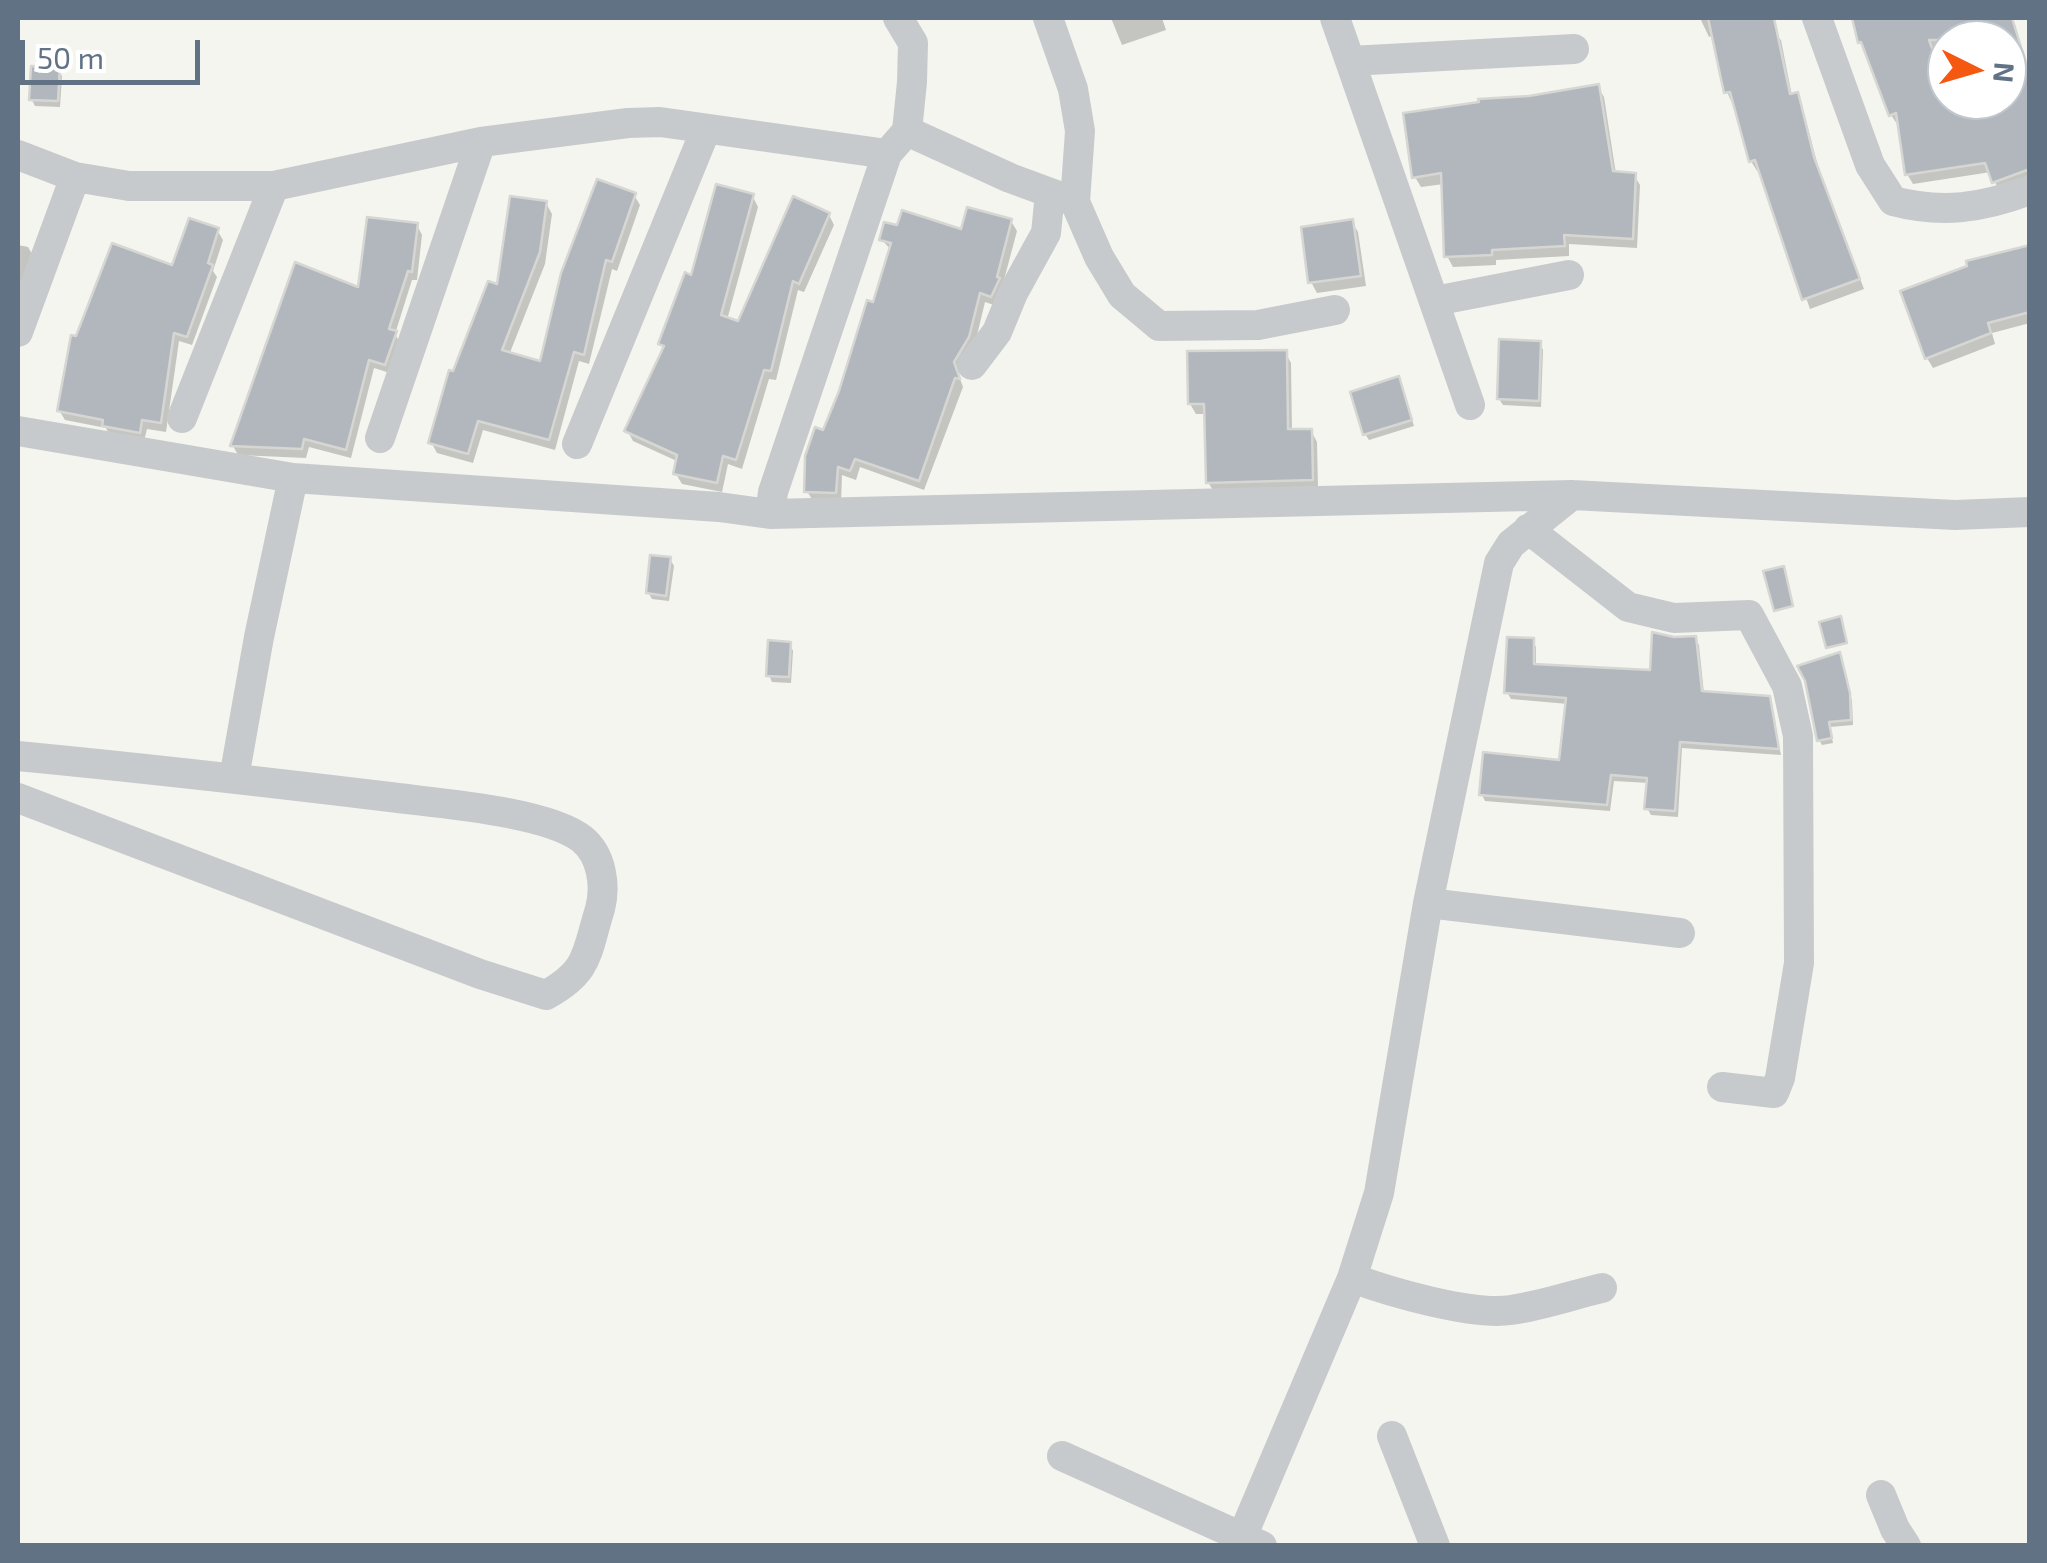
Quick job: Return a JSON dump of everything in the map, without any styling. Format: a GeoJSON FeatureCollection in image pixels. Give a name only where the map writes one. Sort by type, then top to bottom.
{"type":"FeatureCollection","features":[{"type":"Feature","properties":{"kind":"street"},"geometry":{"type":"LineString","coordinates":[[770,514],[773,492],[886,154],[908,130],[913,43],[898,18]]}},
{"type":"Feature","properties":{"kind":"street"},"geometry":{"type":"LineString","coordinates":[[972,364],[997,332],[1046,233],[1062,197],[1080,131],[1073,89],[1048,18]]}},
{"type":"Feature","properties":{"kind":"street"},"geometry":{"type":"LineString","coordinates":[[1335,18],[1470,405]]}},
{"type":"Feature","properties":{"kind":"street"},"geometry":{"type":"LineString","coordinates":[[1817,18],[1870,165],[1893,201],[1928,210],[1996,202],[2030,190]]}},
{"type":"Feature","properties":{"kind":"street"},"geometry":{"type":"LineString","coordinates":[[1350,61],[1574,49]]}},
{"type":"Feature","properties":{"kind":"street"},"geometry":{"type":"LineString","coordinates":[[18,155],[75,177],[129,186],[274,186],[481,142],[628,122],[660,122],[886,154]]}},
{"type":"Feature","properties":{"kind":"street"},"geometry":{"type":"LineString","coordinates":[[577,444],[706,130]]}},
{"type":"Feature","properties":{"kind":"street"},"geometry":{"type":"LineString","coordinates":[[908,130],[1062,197],[1122,294],[1159,326],[1258,325],[1335,310]]}},
{"type":"Feature","properties":{"kind":"street"},"geometry":{"type":"LineString","coordinates":[[380,438],[481,142]]}},
{"type":"Feature","properties":{"kind":"street"},"geometry":{"type":"LineString","coordinates":[[18,332],[75,177]]}},
{"type":"Feature","properties":{"kind":"street"},"geometry":{"type":"LineString","coordinates":[[182,418],[274,186]]}},
{"type":"Feature","properties":{"kind":"street"},"geometry":{"type":"LineString","coordinates":[[1435,301],[1569,275]]}},
{"type":"Feature","properties":{"kind":"street"},"geometry":{"type":"LineString","coordinates":[[18,431],[293,478],[719,507],[770,514],[1572,495],[1955,516],[2030,512]]}},
{"type":"Feature","properties":{"kind":"street"},"geometry":{"type":"LineString","coordinates":[[234,778],[293,478]]}},
{"type":"Feature","properties":{"kind":"street"},"geometry":{"type":"LineString","coordinates":[[1062,1456],[1252,1541],[1352,1278],[1378,1192],[1428,903],[1491,589],[1499,563],[1511,544],[1572,495]]}},
{"type":"Feature","properties":{"kind":"street"},"geometry":{"type":"LineString","coordinates":[[1528,528],[1628,607],[1674,618],[1749,615],[1787,686],[1798,736],[1799,964],[1790,1022],[1774,1093],[1722,1088]]}},
{"type":"Feature","properties":{"kind":"street"},"geometry":{"type":"LineString","coordinates":[[18,756],[498,811],[566,830],[584,841],[598,862],[604,894],[582,970],[568,983],[546,994],[480,974],[18,798]]}},
{"type":"Feature","properties":{"kind":"street"},"geometry":{"type":"LineString","coordinates":[[1428,903],[1680,933]]}},
{"type":"Feature","properties":{"kind":"street"},"geometry":{"type":"LineString","coordinates":[[1352,1278],[1380,1288],[1508,1311],[1602,1288]]}},
{"type":"Feature","properties":{"kind":"street"},"geometry":{"type":"LineString","coordinates":[[1392,1436],[1435,1546]]}},
{"type":"Feature","properties":{"kind":"street"},"geometry":{"type":"LineString","coordinates":[[1881,1495],[1906,1546]]}},
{"type":"Feature","properties":{"kind":"building"},"geometry":{"type":"Polygon","coordinates":[[[1708,18],[1774,18],[1790,94],[1798,92],[1814,157],[1860,279],[1802,300],[1755,160],[1749,162],[1730,92],[1724,93],[1708,18]]]}},
{"type":"Feature","properties":{"kind":"building"},"geometry":{"type":"Polygon","coordinates":[[[1852,18],[2012,18],[1927,20],[1927,120],[2027,120],[2027,66],[2030,169],[1992,183],[1985,163],[1905,175],[1896,113],[1889,116],[1861,42],[1858,43],[1852,18]]]}},
{"type":"Feature","properties":{"kind":"building"},"geometry":{"type":"Polygon","coordinates":[[[31,66],[60,67],[58,101],[29,100],[31,66]]]}},
{"type":"Feature","properties":{"kind":"building"},"geometry":{"type":"Polygon","coordinates":[[[1599,84],[1613,171],[1636,173],[1633,239],[1564,235],[1565,246],[1444,257],[1441,173],[1412,178],[1403,113],[1599,84]]]}},
{"type":"Feature","properties":{"kind":"building"},"geometry":{"type":"Polygon","coordinates":[[[597,179],[636,193],[612,262],[606,260],[584,355],[574,352],[549,440],[478,421],[468,454],[428,443],[449,370],[453,371],[488,281],[497,284],[510,196],[547,201],[540,252],[502,350],[540,361],[561,273],[597,179]]]}},
{"type":"Feature","properties":{"kind":"building"},"geometry":{"type":"Polygon","coordinates":[[[716,184],[754,194],[721,315],[738,321],[793,196],[830,213],[799,284],[793,281],[771,371],[764,370],[736,460],[723,456],[717,483],[673,474],[677,455],[624,431],[664,346],[658,344],[685,272],[691,275],[716,184]]]}},
{"type":"Feature","properties":{"kind":"building"},"geometry":{"type":"Polygon","coordinates":[[[967,207],[1012,219],[997,277],[1000,278],[991,297],[980,293],[969,337],[954,362],[960,379],[955,378],[919,481],[855,459],[850,471],[838,467],[836,493],[804,492],[805,456],[815,427],[823,430],[867,300],[873,302],[891,243],[879,240],[884,222],[897,225],[902,210],[961,229],[967,207]]]}},
{"type":"Feature","properties":{"kind":"building"},"geometry":{"type":"Polygon","coordinates":[[[367,217],[418,223],[412,272],[408,271],[389,329],[397,331],[385,365],[369,360],[346,450],[304,439],[302,449],[230,446],[295,262],[358,287],[367,217]]]}},
{"type":"Feature","properties":{"kind":"building"},"geometry":{"type":"Polygon","coordinates":[[[189,218],[219,228],[208,263],[213,265],[187,337],[174,333],[161,423],[142,420],[140,433],[102,426],[103,420],[57,411],[71,335],[76,336],[112,243],[172,265],[189,218]]]}},
{"type":"Feature","properties":{"kind":"building"},"geometry":{"type":"Polygon","coordinates":[[[1353,219],[1361,276],[1308,283],[1301,227],[1353,219]]]}},
{"type":"Feature","properties":{"kind":"building"},"geometry":{"type":"Polygon","coordinates":[[[2030,245],[2030,312],[1988,323],[1991,333],[1925,359],[1900,291],[1967,266],[1966,261],[2030,245]]]}},
{"type":"Feature","properties":{"kind":"building"},"geometry":{"type":"Polygon","coordinates":[[[1499,339],[1541,341],[1539,401],[1497,399],[1499,339]]]}},
{"type":"Feature","properties":{"kind":"building"},"geometry":{"type":"Polygon","coordinates":[[[1287,350],[1288,429],[1312,429],[1313,480],[1206,483],[1204,404],[1188,404],[1187,351],[1287,350]]]}},
{"type":"Feature","properties":{"kind":"building"},"geometry":{"type":"Polygon","coordinates":[[[1399,376],[1412,420],[1363,435],[1350,392],[1399,376]]]}},
{"type":"Feature","properties":{"kind":"building"},"geometry":{"type":"Polygon","coordinates":[[[650,555],[671,557],[666,596],[646,593],[650,555]]]}},
{"type":"Feature","properties":{"kind":"building"},"geometry":{"type":"Polygon","coordinates":[[[1784,566],[1793,606],[1774,611],[1763,571],[1784,566]]]}},
{"type":"Feature","properties":{"kind":"building"},"geometry":{"type":"Polygon","coordinates":[[[1841,616],[1847,643],[1826,648],[1819,622],[1841,616]]]}},
{"type":"Feature","properties":{"kind":"building"},"geometry":{"type":"Polygon","coordinates":[[[1652,632],[1696,636],[1702,691],[1770,696],[1779,749],[1680,742],[1675,811],[1644,809],[1647,778],[1611,775],[1607,805],[1479,795],[1483,752],[1559,760],[1566,698],[1504,693],[1507,637],[1534,638],[1534,664],[1650,670],[1652,632]]]}},
{"type":"Feature","properties":{"kind":"building"},"geometry":{"type":"Polygon","coordinates":[[[768,640],[791,642],[789,677],[766,676],[768,640]]]}},
{"type":"Feature","properties":{"kind":"building"},"geometry":{"type":"Polygon","coordinates":[[[1840,652],[1850,693],[1851,720],[1829,722],[1832,738],[1817,741],[1805,681],[1797,666],[1840,652]]]}}]}
